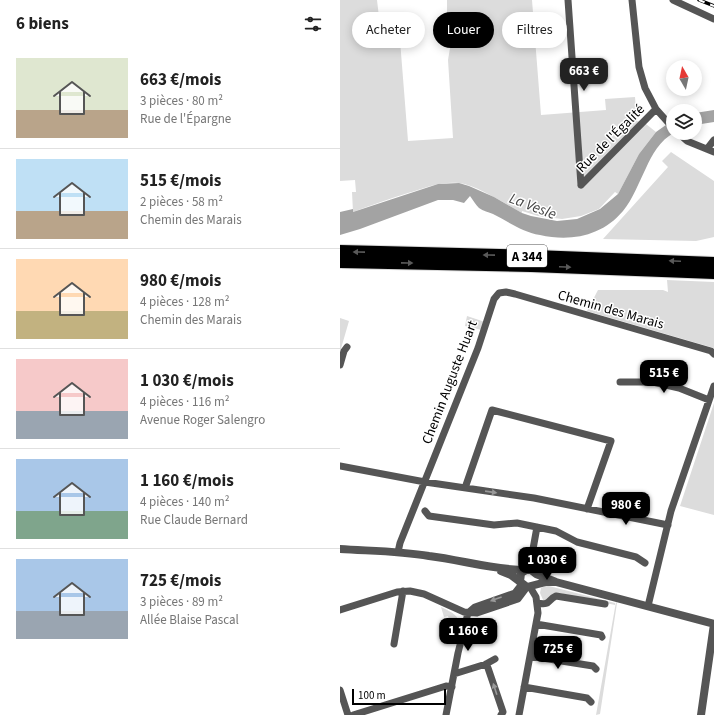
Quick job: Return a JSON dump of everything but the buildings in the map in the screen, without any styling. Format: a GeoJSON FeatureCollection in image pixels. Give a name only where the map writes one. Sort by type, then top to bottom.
{"type":"FeatureCollection","features":[{"type":"Feature","properties":{"kind":"highway","name":"A 344"},"geometry":{"type":"LineString","coordinates":[[340,251],[535,256],[714,263]]}},
{"type":"Feature","properties":{"kind":"highway","name":"A 344"},"geometry":{"type":"LineString","coordinates":[[340,262],[531,266],[714,273]]}},
{"type":"Feature","properties":{"kind":"street","name":"Rue de l'Égalité"},"geometry":{"type":"LineString","coordinates":[[568,0],[581,185],[656,109]]}},
{"type":"Feature","properties":{"kind":"street","name":"Rue de l'Égalité"},"geometry":{"type":"LineString","coordinates":[[632,0],[639,67],[645,88],[656,109],[666,121]]}},
{"type":"Feature","properties":{"kind":"street"},"geometry":{"type":"LineString","coordinates":[[673,0],[714,19]]}},
{"type":"Feature","properties":{"kind":"street"},"geometry":{"type":"LineString","coordinates":[[686,140],[711,151],[714,140]]}},
{"type":"Feature","properties":{"kind":"street","name":"Chemin des Marais"},"geometry":{"type":"LineString","coordinates":[[499,292],[506,292],[714,354]]}},
{"type":"Feature","properties":{"kind":"street","name":"Chemin Auguste Huart"},"geometry":{"type":"LineString","coordinates":[[398,552],[400,543],[478,348],[494,299],[499,292]]}},
{"type":"Feature","properties":{"kind":"street"},"geometry":{"type":"LineString","coordinates":[[340,365],[344,351],[347,347]]}},
{"type":"Feature","properties":{"kind":"street"},"geometry":{"type":"LineString","coordinates":[[620,382],[653,382],[679,388],[709,400]]}},
{"type":"Feature","properties":{"kind":"street"},"geometry":{"type":"LineString","coordinates":[[648,606],[668,525],[714,386]]}},
{"type":"Feature","properties":{"kind":"street"},"geometry":{"type":"LineString","coordinates":[[465,488],[492,410],[611,441],[587,508]]}},
{"type":"Feature","properties":{"kind":"street"},"geometry":{"type":"LineString","coordinates":[[340,466],[425,482],[534,498],[668,525]]}},
{"type":"Feature","properties":{"kind":"street"},"geometry":{"type":"LineString","coordinates":[[425,511],[429,516],[494,525],[517,523],[556,531],[577,542],[636,557],[645,563]]}},
{"type":"Feature","properties":{"kind":"street"},"geometry":{"type":"LineString","coordinates":[[446,715],[468,613],[475,607],[514,593],[538,580],[531,571],[531,560],[537,527]]}},
{"type":"Feature","properties":{"kind":"street"},"geometry":{"type":"LineString","coordinates":[[340,550],[398,552],[458,560],[490,567],[531,571],[556,582],[714,624],[701,715]]}},
{"type":"Feature","properties":{"kind":"street"},"geometry":{"type":"LineString","coordinates":[[490,567],[511,575],[527,585],[556,582]]}},
{"type":"Feature","properties":{"kind":"street"},"geometry":{"type":"LineString","coordinates":[[519,715],[538,613],[536,597],[520,576],[521,573],[531,571]]}},
{"type":"Feature","properties":{"kind":"street"},"geometry":{"type":"LineString","coordinates":[[340,610],[397,592],[410,590],[424,594],[468,613]]}},
{"type":"Feature","properties":{"kind":"street"},"geometry":{"type":"LineString","coordinates":[[394,644],[404,591]]}},
{"type":"Feature","properties":{"kind":"street"},"geometry":{"type":"LineString","coordinates":[[537,603],[548,604],[556,596],[605,604]]}},
{"type":"Feature","properties":{"kind":"street"},"geometry":{"type":"LineString","coordinates":[[536,624],[601,635],[602,637]]}},
{"type":"Feature","properties":{"kind":"street"},"geometry":{"type":"LineString","coordinates":[[530,656],[593,666],[596,669]]}},
{"type":"Feature","properties":{"kind":"street"},"geometry":{"type":"LineString","coordinates":[[454,674],[486,664],[495,659]]}},
{"type":"Feature","properties":{"kind":"street"},"geometry":{"type":"LineString","coordinates":[[486,664],[503,712],[501,715]]}},
{"type":"Feature","properties":{"kind":"street"},"geometry":{"type":"LineString","coordinates":[[353,715],[446,686],[452,687]]}},
{"type":"Feature","properties":{"kind":"street"},"geometry":{"type":"LineString","coordinates":[[524,687],[587,698],[590,702]]}},
{"type":"Feature","properties":{"kind":"street"},"geometry":{"type":"LineString","coordinates":[[340,690],[348,715]]}},
{"type":"Feature","properties":{"kind":"shaded area"},"geometry":{"type":"Polygon","coordinates":[[[340,0],[377,0],[378,12],[352,12],[352,48],[401,48],[408,141],[453,138],[448,60],[450,48],[494,48],[494,12],[447,12],[447,0],[532,0],[533,12],[502,12],[502,48],[536,48],[541,115],[606,110],[605,99],[635,97],[637,121],[646,124],[656,132],[639,154],[618,194],[615,192],[599,209],[581,216],[562,219],[538,216],[522,211],[522,213],[491,195],[466,184],[459,183],[439,184],[426,187],[353,212],[352,192],[356,192],[355,180],[340,181],[340,0]]]}},
{"type":"Feature","properties":{"kind":"shaded area"},"geometry":{"type":"Polygon","coordinates":[[[714,110],[714,122],[702,124],[702,112],[714,110]]]}},
{"type":"Feature","properties":{"kind":"shaded area","name":"La Vesle"},"geometry":{"type":"Polygon","coordinates":[[[666,125],[666,139],[648,163],[627,206],[606,226],[585,235],[563,238],[533,234],[479,208],[470,196],[464,203],[453,200],[438,200],[340,235],[340,212],[353,209],[353,212],[438,184],[459,183],[469,186],[494,197],[522,213],[531,216],[557,221],[577,219],[600,209],[618,194],[639,154],[656,132],[666,125]]]}},
{"type":"Feature","properties":{"kind":"shaded area"},"geometry":{"type":"Polygon","coordinates":[[[671,152],[714,181],[714,237],[696,241],[603,239],[668,167],[662,161],[671,152]]]}},
{"type":"Feature","properties":{"kind":"shaded area"},"geometry":{"type":"Polygon","coordinates":[[[667,280],[714,282],[714,348],[587,311],[598,290],[663,290],[668,292],[667,280]]]}},
{"type":"Feature","properties":{"kind":"shaded area"},"geometry":{"type":"Polygon","coordinates":[[[467,316],[485,322],[482,330],[465,326],[467,316]]]}},
{"type":"Feature","properties":{"kind":"shaded area"},"geometry":{"type":"Polygon","coordinates":[[[340,318],[349,321],[340,352],[340,318]]]}},
{"type":"Feature","properties":{"kind":"shaded area"},"geometry":{"type":"Polygon","coordinates":[[[714,403],[714,515],[680,506],[714,403]]]}},
{"type":"Feature","properties":{"kind":"shaded area"},"geometry":{"type":"Polygon","coordinates":[[[545,586],[615,603],[615,605],[559,593],[544,602],[540,593],[541,588],[545,586]]]}},
{"type":"Feature","properties":{"kind":"shaded area"},"geometry":{"type":"Polygon","coordinates":[[[616,602],[600,714],[596,715],[616,602]]]}},
{"type":"Feature","properties":{"kind":"shaded area"},"geometry":{"type":"Polygon","coordinates":[[[441,607],[448,610],[458,620],[459,624],[455,642],[451,642],[449,633],[453,632],[448,616],[444,617],[441,607]]]}},
{"type":"Feature","properties":{"kind":"railway"},"geometry":{"type":"LineString","coordinates":[[699,0],[714,6]]}}]}
